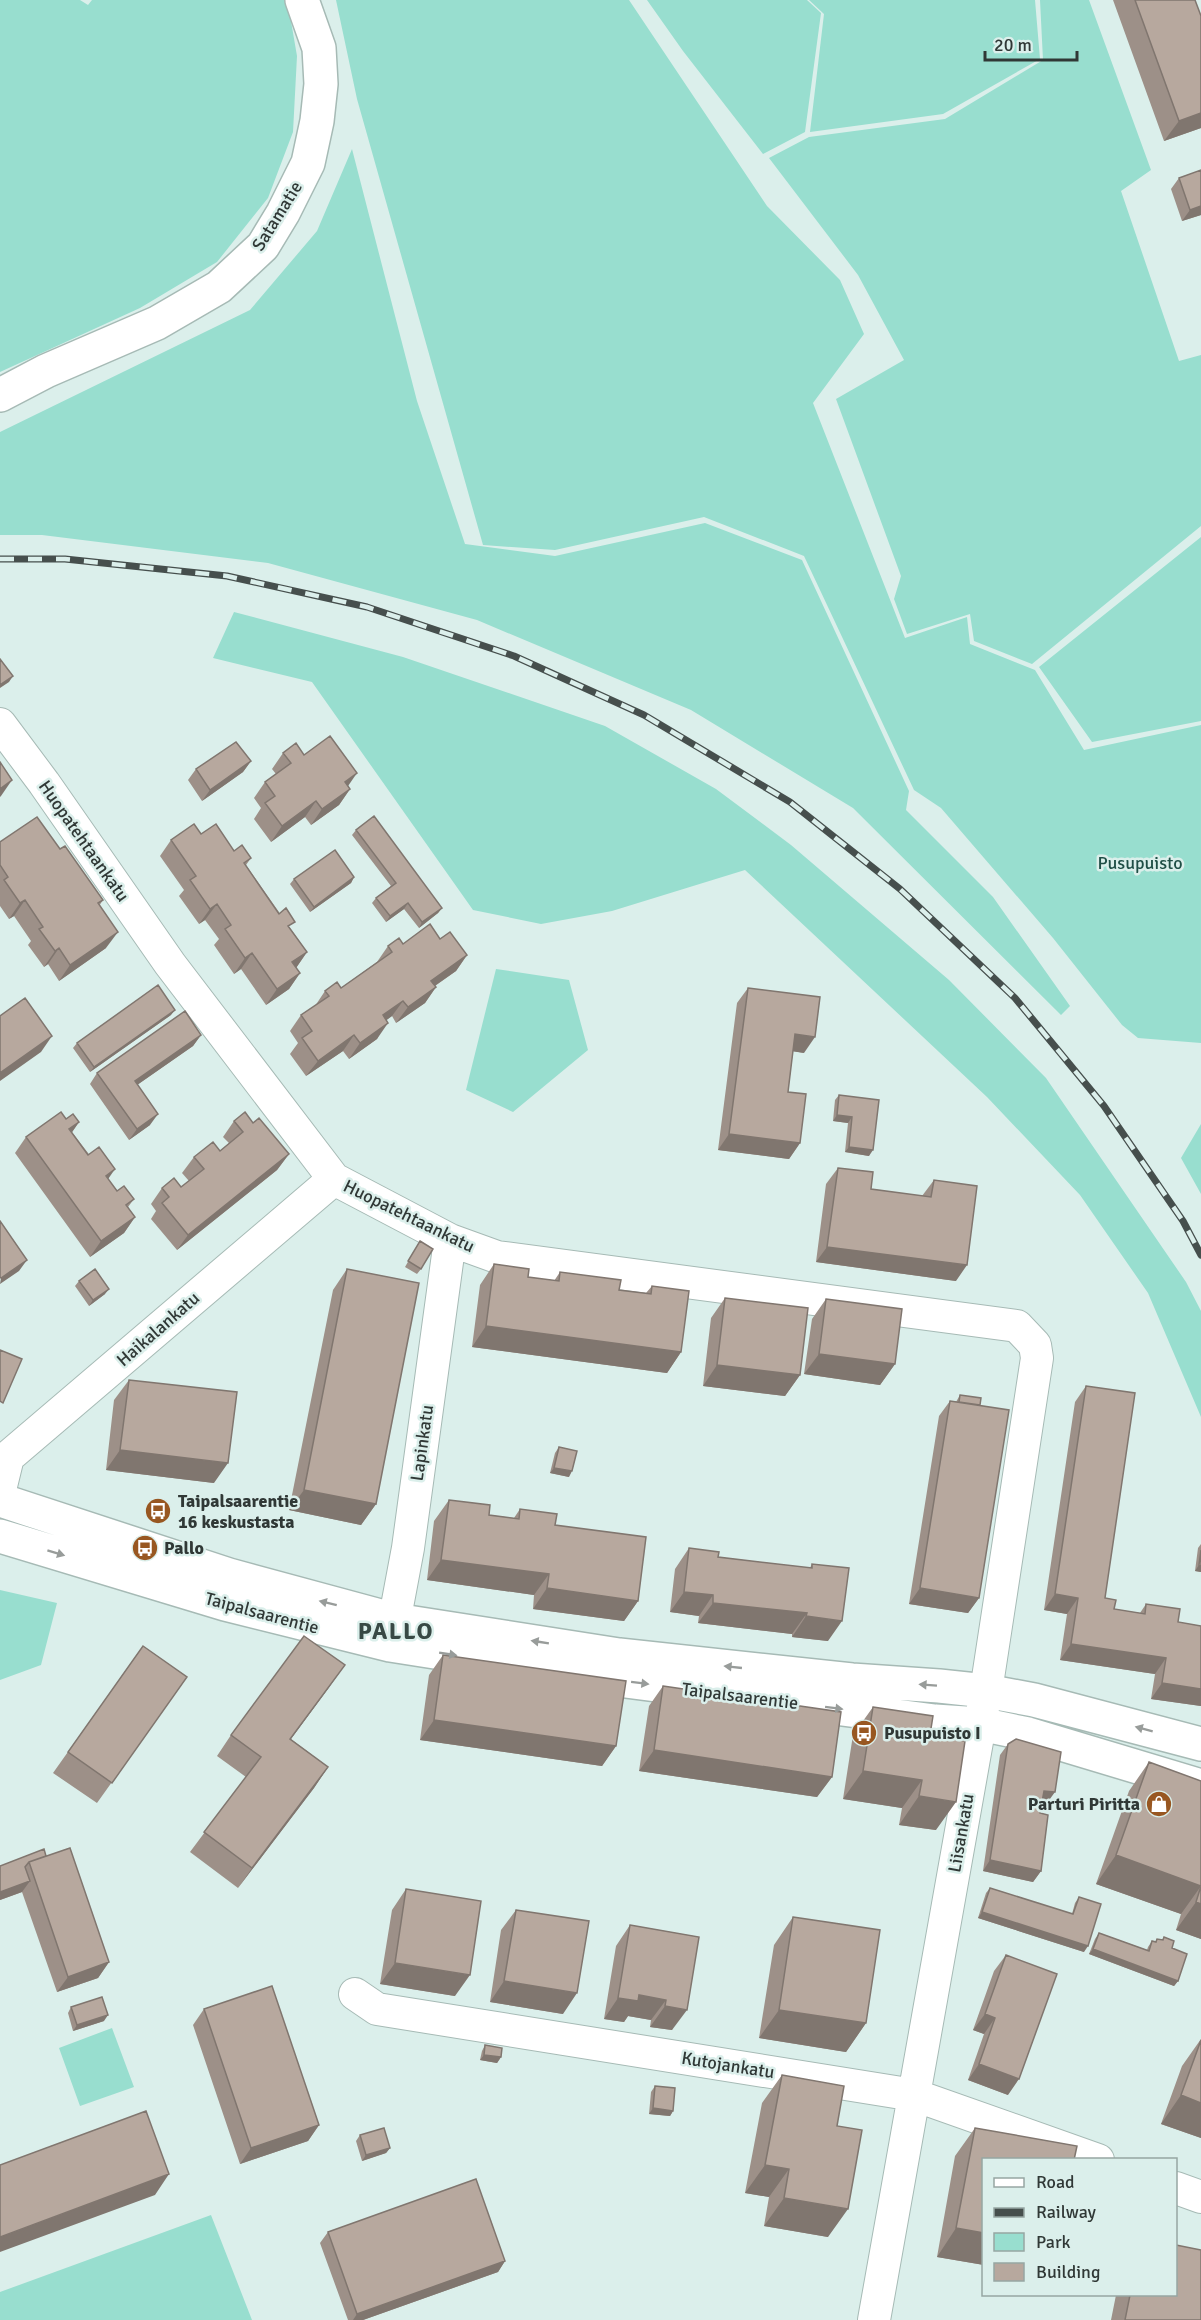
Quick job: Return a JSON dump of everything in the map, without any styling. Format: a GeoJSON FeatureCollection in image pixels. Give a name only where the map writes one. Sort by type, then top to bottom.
{"type":"FeatureCollection","features":[{"type":"Feature","properties":{"kind":"main road","name":"Satamatie"},"geometry":{"type":"LineString","coordinates":[[0,394],[46,371],[157,323],[219,287],[263,246],[308,164],[318,121],[321,84],[319,48],[302,0]]}},
{"type":"Feature","properties":{"kind":"main road","name":"Taipalsaarentie"},"geometry":{"type":"LineString","coordinates":[[0,1500],[229,1575],[392,1632],[986,1692],[1034,1700],[1201,1744]]}},
{"type":"Feature","properties":{"kind":"main road","name":"Taipalsaarentie"},"geometry":{"type":"LineString","coordinates":[[0,1536],[225,1604],[392,1632],[602,1678],[935,1721],[980,1724],[1028,1734],[1201,1786]]}},
{"type":"Feature","properties":{"kind":"street","name":"Huopatehtaankatu"},"geometry":{"type":"LineString","coordinates":[[0,724],[44,783],[170,964],[334,1179],[450,1240],[497,1257],[1017,1326],[1035,1345]]}},
{"type":"Feature","properties":{"kind":"street","name":"Haikalankatu"},"geometry":{"type":"LineString","coordinates":[[0,1490],[8,1457],[334,1179]]}},
{"type":"Feature","properties":{"kind":"street","name":"Lapinkatu"},"geometry":{"type":"LineString","coordinates":[[392,1632],[408,1548],[450,1240]]}},
{"type":"Feature","properties":{"kind":"street","name":"Liisankatu"},"geometry":{"type":"LineString","coordinates":[[874,2320],[986,1692],[1037,1358],[1035,1345]]}},
{"type":"Feature","properties":{"kind":"street","name":"Kutojankatu"},"geometry":{"type":"LineString","coordinates":[[354,1994],[377,2009],[914,2095],[1092,2158]]}},
{"type":"Feature","properties":{"kind":"street"},"geometry":{"type":"LineString","coordinates":[[1177,2188],[1201,2197]]}},
{"type":"Feature","properties":{"kind":"green space"},"geometry":{"type":"Polygon","coordinates":[[[0,0],[80,0],[88,5],[92,0],[285,0],[288,4],[297,56],[293,132],[268,198],[217,262],[140,308],[0,372],[0,0]]]}},
{"type":"Feature","properties":{"kind":"green space","name":"Pusupuisto"},"geometry":{"type":"Polygon","coordinates":[[[336,0],[629,0],[767,206],[840,280],[864,334],[813,403],[905,638],[967,617],[970,644],[1035,670],[1084,750],[1201,725],[1201,1043],[1138,1038],[1122,1025],[1053,938],[941,808],[914,790],[804,556],[704,517],[555,550],[483,545],[357,99],[336,0]]]}},
{"type":"Feature","properties":{"kind":"green space"},"geometry":{"type":"Polygon","coordinates":[[[647,0],[807,0],[821,13],[805,132],[763,154],[683,51],[647,0]]]}},
{"type":"Feature","properties":{"kind":"green space"},"geometry":{"type":"Polygon","coordinates":[[[809,0],[1035,0],[1040,59],[943,114],[810,132],[824,14],[809,0]]]}},
{"type":"Feature","properties":{"kind":"green space"},"geometry":{"type":"Polygon","coordinates":[[[1040,0],[1089,0],[1151,170],[1121,191],[1179,361],[1201,355],[1201,526],[1032,664],[974,641],[970,614],[907,634],[894,599],[901,576],[836,399],[904,360],[858,275],[769,158],[809,137],[945,119],[1043,60],[1040,0]]]}},
{"type":"Feature","properties":{"kind":"green space"},"geometry":{"type":"Polygon","coordinates":[[[352,149],[417,401],[465,544],[555,556],[705,523],[802,560],[909,791],[906,810],[993,897],[1070,1006],[1061,1015],[853,808],[691,710],[477,620],[268,563],[42,535],[0,535],[0,432],[250,310],[317,231],[352,149]]]}},
{"type":"Feature","properties":{"kind":"green space"},"geometry":{"type":"Polygon","coordinates":[[[1201,537],[1201,721],[1092,742],[1039,667],[1201,537]]]}},
{"type":"Feature","properties":{"kind":"green space"},"geometry":{"type":"Polygon","coordinates":[[[234,612],[403,657],[605,726],[716,789],[791,845],[949,980],[1046,1078],[1186,1282],[1201,1311],[1201,1417],[1148,1293],[1080,1195],[987,1097],[745,870],[612,911],[541,924],[473,910],[312,682],[213,658],[234,612]]]}},
{"type":"Feature","properties":{"kind":"green space"},"geometry":{"type":"Polygon","coordinates":[[[496,969],[569,980],[588,1050],[513,1112],[466,1090],[496,969]]]}},
{"type":"Feature","properties":{"kind":"green space"},"geometry":{"type":"Polygon","coordinates":[[[1201,1124],[1201,1194],[1181,1158],[1201,1124]]]}},
{"type":"Feature","properties":{"kind":"green space"},"geometry":{"type":"Polygon","coordinates":[[[0,1590],[57,1603],[41,1665],[0,1680],[0,1590]]]}},
{"type":"Feature","properties":{"kind":"green space"},"geometry":{"type":"Polygon","coordinates":[[[112,2028],[134,2087],[80,2106],[59,2048],[112,2028]]]}},
{"type":"Feature","properties":{"kind":"green space"},"geometry":{"type":"Polygon","coordinates":[[[211,2215],[252,2320],[0,2320],[0,2292],[211,2215]]]}},
{"type":"Feature","properties":{"kind":"building"},"geometry":{"type":"Polygon","coordinates":[[[1135,0],[1195,0],[1201,16],[1201,113],[1179,121],[1135,0]]]}},
{"type":"Feature","properties":{"kind":"building"},"geometry":{"type":"Polygon","coordinates":[[[1201,170],[1201,206],[1190,210],[1179,178],[1201,170]]]}},
{"type":"Feature","properties":{"kind":"building"},"geometry":{"type":"Polygon","coordinates":[[[0,659],[13,676],[0,685],[0,659]]]}},
{"type":"Feature","properties":{"kind":"building"},"geometry":{"type":"Polygon","coordinates":[[[330,736],[357,773],[345,782],[350,789],[322,809],[316,801],[282,826],[265,803],[275,796],[265,782],[291,763],[283,753],[296,743],[304,755],[330,736]]]}},
{"type":"Feature","properties":{"kind":"building"},"geometry":{"type":"Polygon","coordinates":[[[236,742],[251,761],[210,790],[196,769],[236,742]]]}},
{"type":"Feature","properties":{"kind":"building"},"geometry":{"type":"Polygon","coordinates":[[[0,762],[12,780],[0,789],[0,762]]]}},
{"type":"Feature","properties":{"kind":"building"},"geometry":{"type":"Polygon","coordinates":[[[374,816],[442,908],[422,922],[408,903],[390,916],[376,898],[396,883],[356,830],[374,816]]]}},
{"type":"Feature","properties":{"kind":"building"},"geometry":{"type":"Polygon","coordinates":[[[37,817],[60,849],[65,846],[103,900],[98,903],[118,932],[70,965],[59,948],[55,951],[39,929],[43,927],[25,900],[20,903],[4,880],[8,877],[0,865],[0,842],[37,817]]]}},
{"type":"Feature","properties":{"kind":"building"},"geometry":{"type":"Polygon","coordinates":[[[194,824],[201,834],[216,824],[234,851],[242,845],[251,858],[244,863],[279,914],[286,908],[295,922],[288,926],[307,952],[292,962],[300,973],[277,989],[252,953],[245,958],[225,929],[231,925],[217,904],[210,909],[190,880],[196,876],[171,840],[194,824]]]}},
{"type":"Feature","properties":{"kind":"building"},"geometry":{"type":"Polygon","coordinates":[[[335,850],[354,877],[314,907],[294,879],[335,850]]]}},
{"type":"Feature","properties":{"kind":"building"},"geometry":{"type":"Polygon","coordinates":[[[430,924],[440,939],[450,932],[467,955],[431,981],[436,987],[408,1007],[403,1001],[383,1015],[388,1023],[360,1043],[354,1035],[318,1061],[302,1038],[312,1031],[301,1015],[329,996],[325,991],[337,982],[341,988],[392,952],[388,946],[399,938],[403,944],[430,924]]]}},
{"type":"Feature","properties":{"kind":"building"},"geometry":{"type":"Polygon","coordinates":[[[158,985],[175,1010],[94,1067],[77,1043],[158,985]]]}},
{"type":"Feature","properties":{"kind":"building"},"geometry":{"type":"Polygon","coordinates":[[[748,988],[820,997],[815,1037],[795,1034],[788,1092],[806,1094],[800,1143],[729,1134],[748,988]]]}},
{"type":"Feature","properties":{"kind":"building"},"geometry":{"type":"Polygon","coordinates":[[[25,998],[52,1036],[0,1073],[0,1016],[25,998]]]}},
{"type":"Feature","properties":{"kind":"building"},"geometry":{"type":"Polygon","coordinates":[[[185,1011],[201,1035],[135,1081],[158,1114],[137,1129],[97,1073],[185,1011]]]}},
{"type":"Feature","properties":{"kind":"building"},"geometry":{"type":"Polygon","coordinates":[[[839,1095],[879,1100],[873,1150],[849,1147],[852,1117],[837,1115],[839,1095]]]}},
{"type":"Feature","properties":{"kind":"building"},"geometry":{"type":"Polygon","coordinates":[[[61,1112],[66,1119],[73,1114],[79,1122],[69,1129],[88,1155],[99,1147],[115,1169],[106,1176],[117,1191],[124,1186],[134,1199],[126,1205],[135,1217],[101,1241],[26,1137],[61,1112]]]}},
{"type":"Feature","properties":{"kind":"building"},"geometry":{"type":"Polygon","coordinates":[[[245,1112],[253,1123],[259,1118],[289,1154],[188,1235],[162,1203],[169,1197],[162,1188],[174,1178],[181,1187],[204,1169],[194,1157],[213,1142],[220,1151],[243,1132],[234,1121],[245,1112]]]}},
{"type":"Feature","properties":{"kind":"building"},"geometry":{"type":"Polygon","coordinates":[[[838,1168],[873,1172],[871,1189],[931,1197],[934,1180],[977,1186],[967,1265],[827,1247],[838,1168]]]}},
{"type":"Feature","properties":{"kind":"building"},"geometry":{"type":"Polygon","coordinates":[[[0,1221],[27,1260],[1,1278],[0,1277],[0,1221]]]}},
{"type":"Feature","properties":{"kind":"building"},"geometry":{"type":"Polygon","coordinates":[[[420,1241],[433,1249],[421,1269],[408,1261],[420,1241]]]}},
{"type":"Feature","properties":{"kind":"building"},"geometry":{"type":"Polygon","coordinates":[[[494,1264],[529,1269],[528,1277],[559,1281],[560,1272],[621,1280],[619,1290],[651,1294],[652,1286],[689,1291],[681,1352],[486,1326],[494,1264]]]}},
{"type":"Feature","properties":{"kind":"building"},"geometry":{"type":"Polygon","coordinates":[[[95,1269],[109,1289],[93,1300],[79,1281],[95,1269]]]}},
{"type":"Feature","properties":{"kind":"building"},"geometry":{"type":"Polygon","coordinates":[[[347,1269],[419,1283],[376,1504],[304,1490],[347,1269]]]}},
{"type":"Feature","properties":{"kind":"building"},"geometry":{"type":"Polygon","coordinates":[[[725,1298],[808,1308],[800,1375],[717,1365],[725,1298]]]}},
{"type":"Feature","properties":{"kind":"building"},"geometry":{"type":"Polygon","coordinates":[[[826,1299],[902,1309],[895,1364],[819,1354],[826,1299]]]}},
{"type":"Feature","properties":{"kind":"building"},"geometry":{"type":"Polygon","coordinates":[[[0,1350],[22,1359],[3,1403],[0,1401],[0,1350]]]}},
{"type":"Feature","properties":{"kind":"building"},"geometry":{"type":"Polygon","coordinates":[[[129,1380],[237,1392],[228,1463],[120,1450],[129,1380]]]}},
{"type":"Feature","properties":{"kind":"building"},"geometry":{"type":"Polygon","coordinates":[[[1086,1386],[1135,1393],[1105,1598],[1116,1600],[1114,1609],[1145,1614],[1146,1604],[1180,1609],[1178,1622],[1201,1626],[1201,1689],[1162,1683],[1166,1658],[1071,1644],[1078,1598],[1055,1594],[1086,1386]]]}},
{"type":"Feature","properties":{"kind":"building"},"geometry":{"type":"Polygon","coordinates":[[[960,1395],[981,1398],[980,1405],[959,1402],[960,1395]]]}},
{"type":"Feature","properties":{"kind":"building"},"geometry":{"type":"Polygon","coordinates":[[[950,1401],[1009,1410],[979,1598],[920,1588],[950,1401]]]}},
{"type":"Feature","properties":{"kind":"building"},"geometry":{"type":"Polygon","coordinates":[[[559,1447],[577,1451],[572,1471],[554,1468],[559,1447]]]}},
{"type":"Feature","properties":{"kind":"building"},"geometry":{"type":"Polygon","coordinates":[[[449,1500],[490,1505],[489,1515],[519,1519],[520,1509],[557,1514],[555,1525],[646,1537],[638,1601],[547,1588],[549,1574],[441,1560],[449,1500]]]}},
{"type":"Feature","properties":{"kind":"building"},"geometry":{"type":"Polygon","coordinates":[[[689,1548],[719,1552],[718,1557],[812,1568],[812,1564],[849,1568],[842,1621],[806,1616],[807,1613],[713,1603],[713,1595],[684,1592],[689,1548]]]}},
{"type":"Feature","properties":{"kind":"building"},"geometry":{"type":"Polygon","coordinates":[[[304,1636],[345,1665],[290,1739],[328,1767],[252,1868],[204,1832],[261,1757],[231,1735],[304,1636]]]}},
{"type":"Feature","properties":{"kind":"building"},"geometry":{"type":"Polygon","coordinates":[[[143,1646],[187,1677],[112,1783],[68,1752],[143,1646]]]}},
{"type":"Feature","properties":{"kind":"building"},"geometry":{"type":"Polygon","coordinates":[[[443,1655],[626,1681],[616,1746],[434,1720],[443,1655]]]}},
{"type":"Feature","properties":{"kind":"building"},"geometry":{"type":"Polygon","coordinates":[[[663,1686],[841,1712],[832,1777],[654,1750],[663,1686]]]}},
{"type":"Feature","properties":{"kind":"building"},"geometry":{"type":"Polygon","coordinates":[[[873,1707],[933,1716],[930,1735],[965,1741],[956,1802],[919,1796],[922,1780],[863,1771],[873,1707]]]}},
{"type":"Feature","properties":{"kind":"building"},"geometry":{"type":"Polygon","coordinates":[[[1016,1739],[1061,1752],[1055,1792],[1044,1791],[1040,1813],[1048,1815],[1041,1871],[990,1860],[1008,1744],[1016,1739]]]}},
{"type":"Feature","properties":{"kind":"building"},"geometry":{"type":"Polygon","coordinates":[[[1149,1762],[1201,1781],[1201,1886],[1116,1855],[1149,1762]]]}},
{"type":"Feature","properties":{"kind":"building"},"geometry":{"type":"Polygon","coordinates":[[[70,1848],[109,1962],[68,1977],[29,1862],[70,1848]]]}},
{"type":"Feature","properties":{"kind":"building"},"geometry":{"type":"Polygon","coordinates":[[[44,1849],[46,1856],[29,1862],[25,1867],[30,1881],[0,1892],[0,1866],[44,1849]]]}},
{"type":"Feature","properties":{"kind":"building"},"geometry":{"type":"Polygon","coordinates":[[[1201,1886],[1201,1904],[1196,1902],[1201,1886]]]}},
{"type":"Feature","properties":{"kind":"building"},"geometry":{"type":"Polygon","coordinates":[[[990,1888],[1073,1914],[1079,1897],[1101,1904],[1088,1946],[982,1912],[990,1888]]]}},
{"type":"Feature","properties":{"kind":"building"},"geometry":{"type":"Polygon","coordinates":[[[406,1889],[481,1901],[470,1975],[395,1963],[406,1889]]]}},
{"type":"Feature","properties":{"kind":"building"},"geometry":{"type":"Polygon","coordinates":[[[516,1910],[589,1921],[577,1993],[504,1981],[516,1910]]]}},
{"type":"Feature","properties":{"kind":"building"},"geometry":{"type":"Polygon","coordinates":[[[793,1917],[880,1930],[866,2023],[779,2010],[793,1917]]]}},
{"type":"Feature","properties":{"kind":"building"},"geometry":{"type":"Polygon","coordinates":[[[630,1925],[699,1937],[687,2010],[665,2006],[666,2000],[639,1995],[638,2001],[618,1998],[630,1925]]]}},
{"type":"Feature","properties":{"kind":"building"},"geometry":{"type":"Polygon","coordinates":[[[1099,1933],[1149,1951],[1152,1941],[1156,1942],[1157,1939],[1163,1940],[1164,1937],[1174,1941],[1172,1948],[1187,1954],[1178,1981],[1093,1949],[1099,1933]]]}},
{"type":"Feature","properties":{"kind":"building"},"geometry":{"type":"Polygon","coordinates":[[[1006,1955],[1057,1974],[1019,2079],[979,2064],[995,2018],[985,2014],[1006,1955]]]}},
{"type":"Feature","properties":{"kind":"building"},"geometry":{"type":"Polygon","coordinates":[[[272,1986],[319,2125],[251,2148],[204,2009],[272,1986]]]}},
{"type":"Feature","properties":{"kind":"building"},"geometry":{"type":"Polygon","coordinates":[[[102,1997],[108,2015],[77,2025],[71,2007],[102,1997]]]}},
{"type":"Feature","properties":{"kind":"building"},"geometry":{"type":"Polygon","coordinates":[[[1201,2040],[1201,2103],[1181,2095],[1201,2040]]]}},
{"type":"Feature","properties":{"kind":"building"},"geometry":{"type":"Polygon","coordinates":[[[485,2045],[502,2048],[501,2057],[484,2055],[485,2045]]]}},
{"type":"Feature","properties":{"kind":"building"},"geometry":{"type":"Polygon","coordinates":[[[782,2075],[844,2086],[837,2126],[862,2130],[848,2209],[784,2198],[789,2169],[765,2165],[782,2075]]]}},
{"type":"Feature","properties":{"kind":"building"},"geometry":{"type":"Polygon","coordinates":[[[655,2086],[675,2088],[673,2111],[653,2108],[655,2086]]]}},
{"type":"Feature","properties":{"kind":"building"},"geometry":{"type":"Polygon","coordinates":[[[146,2111],[169,2174],[0,2237],[0,2165],[146,2111]]]}},
{"type":"Feature","properties":{"kind":"building"},"geometry":{"type":"Polygon","coordinates":[[[384,2128],[390,2148],[366,2155],[360,2135],[384,2128]]]}},
{"type":"Feature","properties":{"kind":"building"},"geometry":{"type":"Polygon","coordinates":[[[975,2128],[1077,2146],[1074,2158],[982,2158],[982,2233],[956,2228],[975,2128]]]}},
{"type":"Feature","properties":{"kind":"building"},"geometry":{"type":"Polygon","coordinates":[[[476,2179],[505,2261],[357,2314],[328,2232],[476,2179]]]}},
{"type":"Feature","properties":{"kind":"building"},"geometry":{"type":"Polygon","coordinates":[[[1177,2245],[1201,2250],[1201,2320],[1125,2320],[1130,2296],[1177,2296],[1177,2245]]]}},
{"type":"Feature","properties":{"kind":"railway"},"geometry":{"type":"LineString","coordinates":[[0,559],[65,559],[227,576],[367,607],[514,656],[644,715],[790,802],[900,889],[1015,998],[1104,1106],[1183,1221],[1201,1255]]}},
{"type":"Feature","properties":{"kind":"place","name":"Taipalsaarentie 16 keskustasta"},"geometry":{"type":"Point","coordinates":[158,1511]}},
{"type":"Feature","properties":{"kind":"place","name":"Pallo"},"geometry":{"type":"Point","coordinates":[145,1548]}},
{"type":"Feature","properties":{"kind":"place","name":"Pusupuisto I"},"geometry":{"type":"Point","coordinates":[864,1733]}},
{"type":"Feature","properties":{"kind":"place","name":"Parturi Piritta"},"geometry":{"type":"Point","coordinates":[1159,1804]}},
{"type":"Feature","properties":{"kind":"district","name":"PALLO"},"geometry":{"type":"Point","coordinates":[396,1631]}}]}
